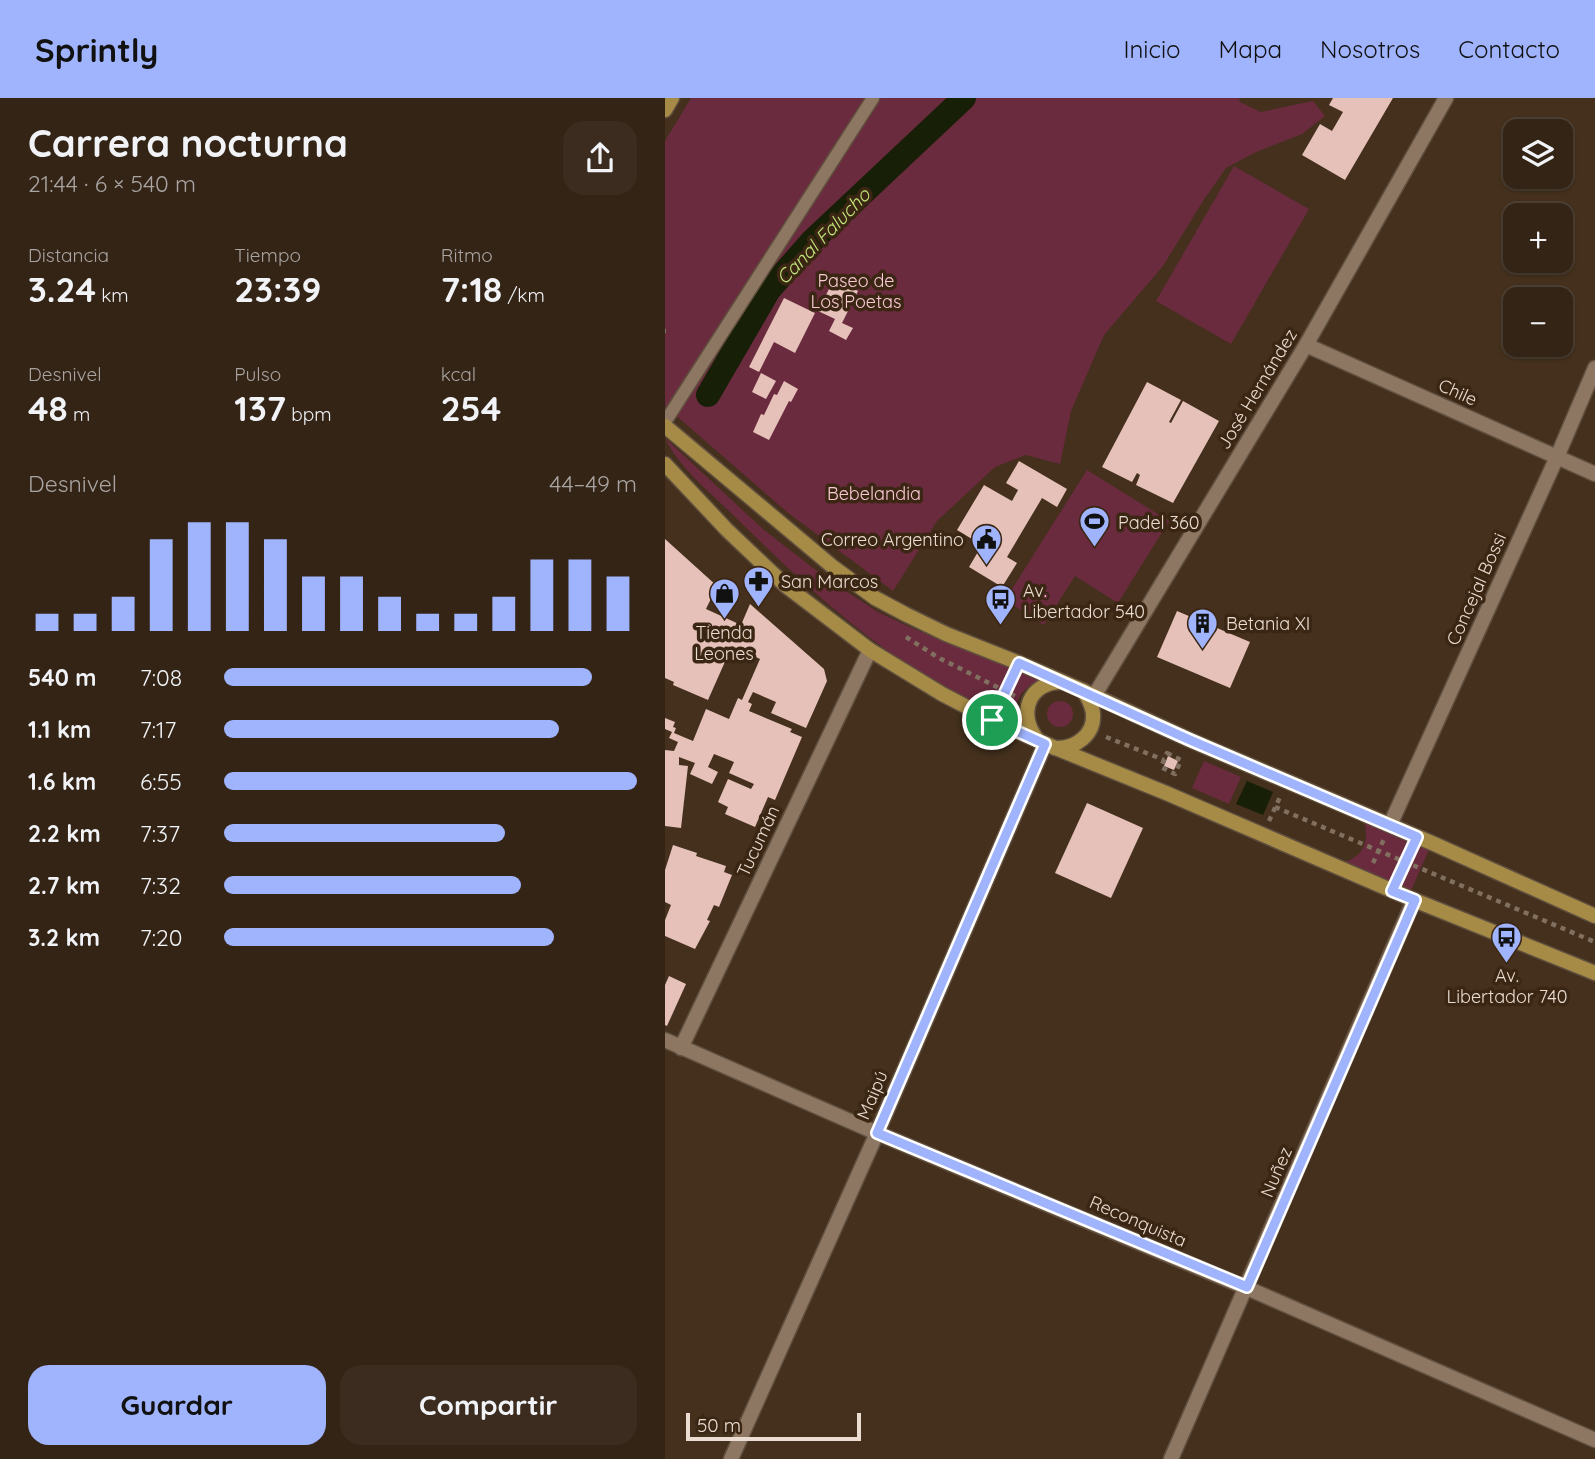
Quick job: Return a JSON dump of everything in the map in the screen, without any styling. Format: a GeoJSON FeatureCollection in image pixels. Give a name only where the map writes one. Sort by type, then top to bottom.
{"type":"FeatureCollection","features":[{"type":"Feature","properties":{"kind":"main road"},"geometry":{"type":"LineString","coordinates":[[665,110],[672,98]]}},
{"type":"Feature","properties":{"kind":"main road"},"geometry":{"type":"LineString","coordinates":[[665,424],[790,531],[875,598],[946,634],[1064,682],[1595,916]]}},
{"type":"Feature","properties":{"kind":"main road"},"geometry":{"type":"LineString","coordinates":[[665,464],[672,477],[786,586],[870,650],[942,694],[1045,744],[1392,891],[1595,973]]}},
{"type":"Feature","properties":{"kind":"main road"},"geometry":{"type":"LineString","coordinates":[[1064,682],[1043,686],[1032,696],[1029,703],[1028,726],[1045,744],[1064,748],[1077,743],[1089,730],[1093,712],[1089,694]]}},
{"type":"Feature","properties":{"kind":"street","name":"José Hernández"},"geometry":{"type":"LineString","coordinates":[[1089,694],[1306,345],[1446,98]]}},
{"type":"Feature","properties":{"kind":"street","name":"Chile"},"geometry":{"type":"LineString","coordinates":[[1306,345],[1595,474]]}},
{"type":"Feature","properties":{"kind":"street","name":"Concejal Bossi"},"geometry":{"type":"LineString","coordinates":[[1390,825],[1595,368]]}},
{"type":"Feature","properties":{"kind":"street","name":"Tucumán"},"geometry":{"type":"LineString","coordinates":[[681,1048],[870,650]]}},
{"type":"Feature","properties":{"kind":"street","name":"Maipú"},"geometry":{"type":"LineString","coordinates":[[731,1459],[877,1133],[1045,744]]}},
{"type":"Feature","properties":{"kind":"street","name":"Nuñez"},"geometry":{"type":"LineString","coordinates":[[1171,1459],[1415,900]]}},
{"type":"Feature","properties":{"kind":"street","name":"Reconquista"},"geometry":{"type":"LineString","coordinates":[[665,1040],[877,1133],[1247,1287],[1595,1440]]}},
{"type":"Feature","properties":{"kind":"lane"},"geometry":{"type":"LineString","coordinates":[[665,424],[873,98]]}},
{"type":"Feature","properties":{"kind":"path"},"geometry":{"type":"LineString","coordinates":[[897,631],[939,659],[1029,703]]}},
{"type":"Feature","properties":{"kind":"path"},"geometry":{"type":"LineString","coordinates":[[992,720],[1019,663]]}},
{"type":"Feature","properties":{"kind":"path"},"geometry":{"type":"LineString","coordinates":[[1089,730],[1164,760]]}},
{"type":"Feature","properties":{"kind":"path"},"geometry":{"type":"LineString","coordinates":[[1167,754],[1181,760],[1175,774],[1160,767],[1164,760],[1167,754]]}},
{"type":"Feature","properties":{"kind":"path"},"geometry":{"type":"LineString","coordinates":[[1263,835],[1287,781]]}},
{"type":"Feature","properties":{"kind":"path"},"geometry":{"type":"LineString","coordinates":[[1275,807],[1595,942]]}},
{"type":"Feature","properties":{"kind":"path"},"geometry":{"type":"LineString","coordinates":[[1365,879],[1390,825]]}},
{"type":"Feature","properties":{"kind":"path"},"geometry":{"type":"LineString","coordinates":[[1392,891],[1406,861]]}},
{"type":"Feature","properties":{"kind":"green space","name":"Paseo de Los Poetas"},"geometry":{"type":"Polygon","coordinates":[[[691,98],[1239,98],[1240,102],[1261,112],[1313,101],[1325,116],[1302,134],[1256,152],[1226,168],[1163,266],[1104,335],[1071,411],[1060,464],[1026,455],[995,467],[937,521],[893,591],[787,512],[665,406],[665,141],[691,98]]]}},
{"type":"Feature","properties":{"kind":"green space"},"geometry":{"type":"Polygon","coordinates":[[[1234,166],[1309,209],[1231,344],[1156,301],[1234,166]]]}},
{"type":"Feature","properties":{"kind":"green space"},"geometry":{"type":"Polygon","coordinates":[[[665,438],[764,530],[826,578],[878,612],[1041,680],[1020,696],[1017,708],[1019,722],[929,678],[856,627],[792,572],[695,479],[665,438]]]}},
{"type":"Feature","properties":{"kind":"green space","name":"Padel 360"},"geometry":{"type":"Polygon","coordinates":[[[1087,470],[1169,521],[1118,603],[1075,576],[1044,625],[1005,600],[1087,470]]]}},
{"type":"Feature","properties":{"kind":"green space"},"geometry":{"type":"Polygon","coordinates":[[[1060,701],[1069,705],[1073,714],[1069,723],[1060,727],[1051,723],[1047,714],[1051,705],[1060,701]]]}},
{"type":"Feature","properties":{"kind":"green space"},"geometry":{"type":"Polygon","coordinates":[[[1204,761],[1241,777],[1229,804],[1192,788],[1204,761]]]}},
{"type":"Feature","properties":{"kind":"green space"},"geometry":{"type":"Polygon","coordinates":[[[1363,819],[1432,843],[1408,897],[1327,862],[1348,861],[1356,857],[1365,842],[1363,819]]]}},
{"type":"Feature","properties":{"kind":"shaded area"},"geometry":{"type":"Polygon","coordinates":[[[1247,781],[1273,792],[1263,815],[1236,804],[1247,781]]]}},
{"type":"Feature","properties":{"kind":"building"},"geometry":{"type":"Polygon","coordinates":[[[1333,98],[1393,98],[1345,180],[1302,155],[1320,124],[1332,131],[1343,112],[1329,105],[1333,98]]]}},
{"type":"Feature","properties":{"kind":"building"},"geometry":{"type":"Polygon","coordinates":[[[834,279],[858,291],[842,323],[853,328],[846,340],[829,331],[835,319],[818,311],[834,279]]]}},
{"type":"Feature","properties":{"kind":"building"},"geometry":{"type":"Polygon","coordinates":[[[784,298],[815,313],[795,353],[774,342],[759,372],[749,367],[784,298]]]}},
{"type":"Feature","properties":{"kind":"building"},"geometry":{"type":"Polygon","coordinates":[[[761,373],[776,381],[766,399],[752,392],[761,373]]]}},
{"type":"Feature","properties":{"kind":"building"},"geometry":{"type":"Polygon","coordinates":[[[784,381],[798,389],[769,440],[753,432],[761,414],[764,415],[784,381]]]}},
{"type":"Feature","properties":{"kind":"building"},"geometry":{"type":"Polygon","coordinates":[[[1147,382],[1181,400],[1169,422],[1171,423],[1183,401],[1219,421],[1173,503],[1136,485],[1140,475],[1137,473],[1132,482],[1102,467],[1147,382]]]}},
{"type":"Feature","properties":{"kind":"building"},"geometry":{"type":"Polygon","coordinates":[[[1019,461],[1067,489],[1057,507],[1042,498],[1007,557],[1017,563],[1002,587],[969,567],[982,545],[957,530],[984,485],[1012,501],[1018,490],[1006,483],[1019,461]]]}},
{"type":"Feature","properties":{"kind":"building"},"geometry":{"type":"Polygon","coordinates":[[[665,539],[717,586],[706,609],[741,625],[750,604],[824,669],[827,681],[806,728],[771,713],[776,702],[753,692],[748,702],[752,704],[749,711],[792,729],[790,732],[802,737],[775,800],[768,797],[755,827],[725,814],[728,807],[718,802],[728,779],[751,789],[754,784],[729,773],[734,762],[714,754],[708,767],[718,772],[712,784],[690,774],[695,763],[679,757],[679,765],[688,766],[681,828],[665,826],[665,750],[674,751],[678,742],[669,738],[672,732],[665,729],[665,718],[675,722],[674,733],[693,741],[706,709],[729,719],[738,698],[742,700],[760,659],[732,646],[708,700],[673,685],[674,682],[665,678],[665,539]]]}},
{"type":"Feature","properties":{"kind":"building","name":"Betania XI"},"geometry":{"type":"Polygon","coordinates":[[[1177,611],[1250,642],[1230,688],[1157,657],[1177,611]]]}},
{"type":"Feature","properties":{"kind":"building"},"geometry":{"type":"Polygon","coordinates":[[[1168,756],[1178,761],[1174,770],[1164,766],[1168,756]]]}},
{"type":"Feature","properties":{"kind":"building"},"geometry":{"type":"Polygon","coordinates":[[[1087,803],[1143,828],[1111,898],[1055,873],[1087,803]]]}},
{"type":"Feature","properties":{"kind":"building"},"geometry":{"type":"Polygon","coordinates":[[[673,845],[726,866],[724,872],[732,875],[719,907],[714,905],[707,920],[710,921],[695,949],[665,936],[665,920],[671,905],[665,902],[665,870],[673,845]]]}},
{"type":"Feature","properties":{"kind":"building"},"geometry":{"type":"Polygon","coordinates":[[[669,976],[686,984],[667,1026],[665,985],[669,976]]]}},
{"type":"Feature","properties":{"kind":"waterway","name":"Canal Falucho"},"geometry":{"type":"LineString","coordinates":[[708,395],[769,290],[812,241],[964,98]]}},
{"type":"Feature","properties":{"kind":"place","name":"Padel 360"},"geometry":{"type":"Point","coordinates":[1095,549]}},
{"type":"Feature","properties":{"kind":"place","name":"Correo Argentino"},"geometry":{"type":"Point","coordinates":[987,566]}},
{"type":"Feature","properties":{"kind":"place","name":"San Marcos"},"geometry":{"type":"Point","coordinates":[758,608]}},
{"type":"Feature","properties":{"kind":"place","name":"Tienda Leones"},"geometry":{"type":"Point","coordinates":[724,621]}},
{"type":"Feature","properties":{"kind":"place","name":"Av. Libertador 540"},"geometry":{"type":"Point","coordinates":[1000,627]}},
{"type":"Feature","properties":{"kind":"place","name":"Betania XI"},"geometry":{"type":"Point","coordinates":[1203,650]}},
{"type":"Feature","properties":{"kind":"place","name":"Av. Libertador 740"},"geometry":{"type":"Point","coordinates":[1507,964]}},
{"type":"Feature","properties":{"kind":"route"},"geometry":{"type":"LineString","coordinates":[[1019,663],[1417,837],[1392,891],[1415,900],[1247,1287],[877,1133],[1045,744],[992,720],[1019,663]]}},
{"type":"Feature","properties":{"kind":"park label","name":"Bebelandia"},"geometry":{"type":"Point","coordinates":[874,493]}}]}
